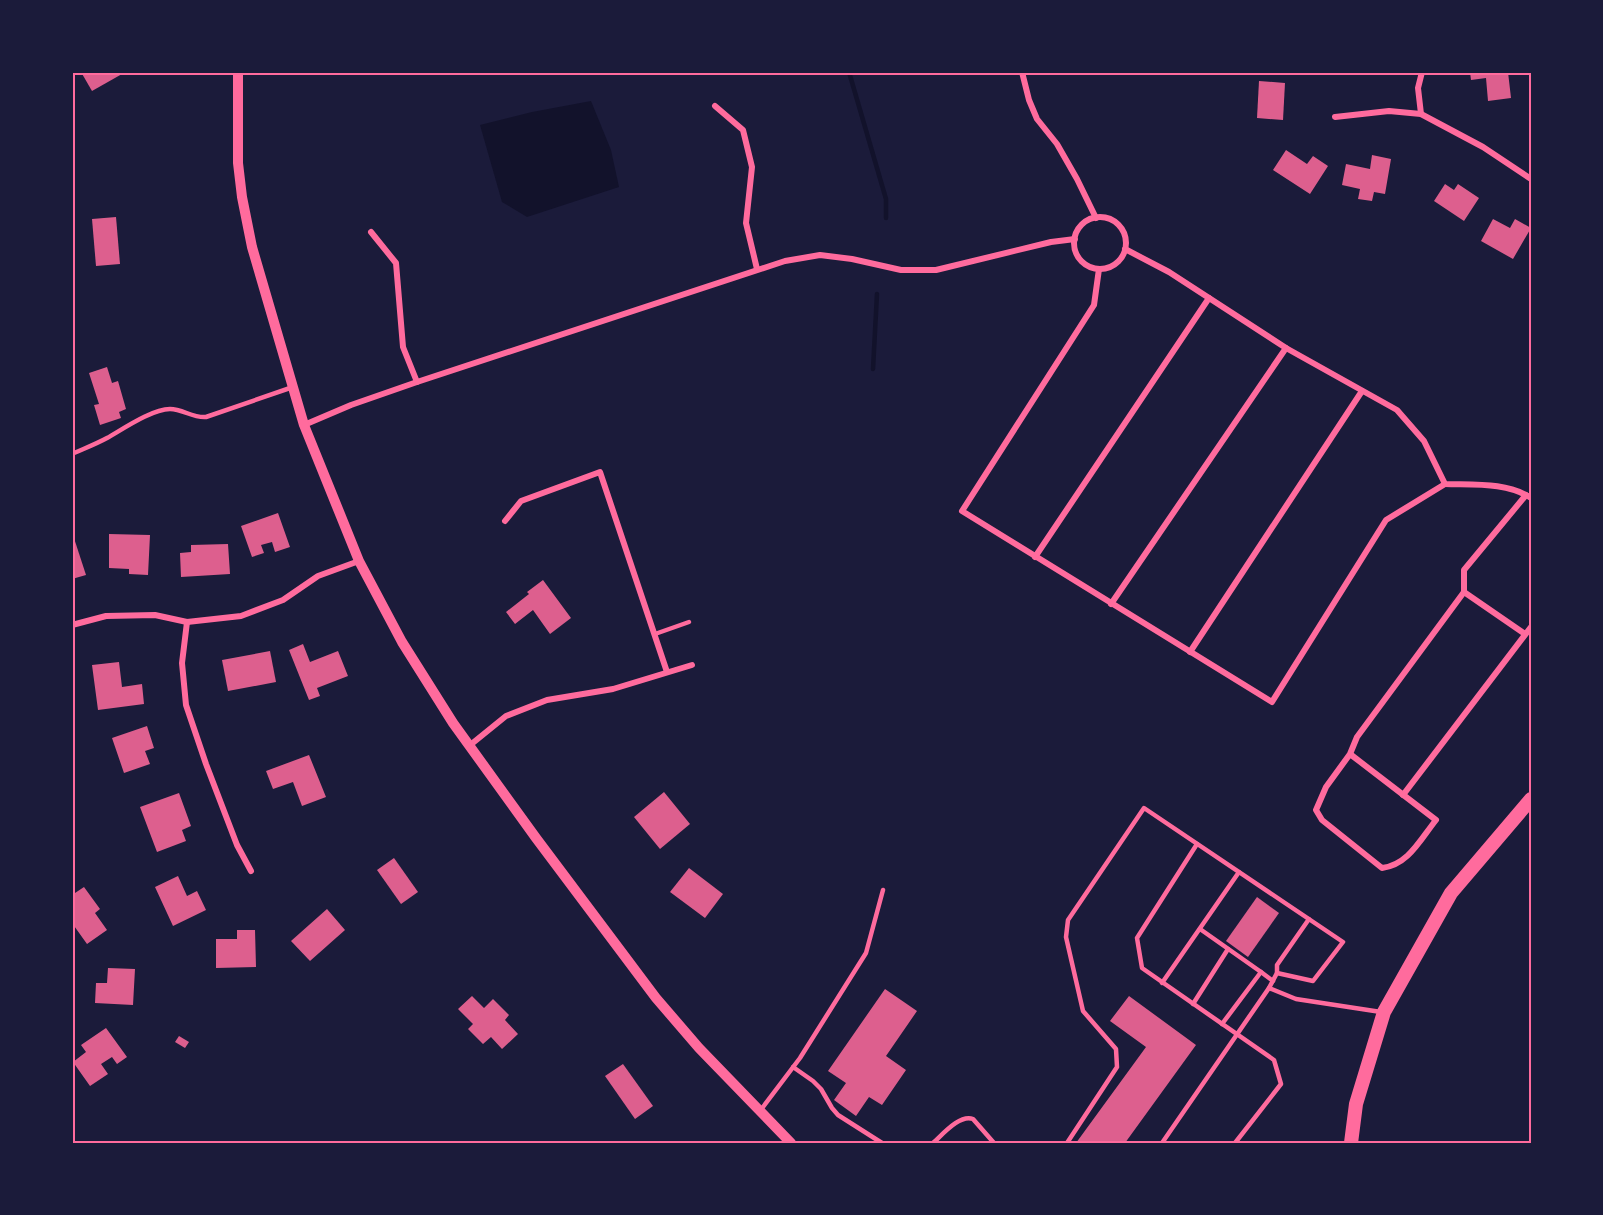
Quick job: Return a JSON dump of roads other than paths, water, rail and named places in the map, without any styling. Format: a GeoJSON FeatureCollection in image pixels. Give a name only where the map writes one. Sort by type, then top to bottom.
{"type":"FeatureCollection","features":[{"type":"Feature","properties":{"kind":"main road"},"geometry":{"type":"LineString","coordinates":[[1352,1143],[1356,1104],[1384,1012],[1451,892],[1531,799]]}},
{"type":"Feature","properties":{"kind":"street"},"geometry":{"type":"LineString","coordinates":[[238,72],[237,148],[242,197],[252,247],[304,425],[359,561],[402,642],[469,746],[656,998],[699,1048],[791,1143]]}},
{"type":"Feature","properties":{"kind":"street"},"geometry":{"type":"LineString","coordinates":[[1022,72],[1029,100],[1037,118],[1057,144],[1096,218]]}},
{"type":"Feature","properties":{"kind":"street"},"geometry":{"type":"LineString","coordinates":[[1421,114],[1418,88],[1422,72]]}},
{"type":"Feature","properties":{"kind":"street"},"geometry":{"type":"LineString","coordinates":[[715,106],[743,130],[752,167],[746,223],[757,269]]}},
{"type":"Feature","properties":{"kind":"street"},"geometry":{"type":"LineString","coordinates":[[1335,117],[1389,111],[1421,114],[1476,143],[1531,179]]}},
{"type":"Feature","properties":{"kind":"street"},"geometry":{"type":"LineString","coordinates":[[1096,218],[1108,219],[1121,229],[1125,237],[1125,249],[1119,261],[1112,266],[1099,269],[1087,266],[1081,260],[1076,253],[1075,238],[1078,229],[1084,223],[1096,218]]}},
{"type":"Feature","properties":{"kind":"street"},"geometry":{"type":"LineString","coordinates":[[371,232],[396,263],[403,346],[417,382]]}},
{"type":"Feature","properties":{"kind":"street"},"geometry":{"type":"LineString","coordinates":[[304,425],[351,405],[417,382],[785,261],[820,255],[852,259],[901,270],[936,270],[1075,238]]}},
{"type":"Feature","properties":{"kind":"street"},"geometry":{"type":"LineString","coordinates":[[1125,249],[1169,272],[1286,348],[1396,410],[1424,441],[1445,484]]}},
{"type":"Feature","properties":{"kind":"street"},"geometry":{"type":"LineString","coordinates":[[1099,269],[1094,305],[962,511],[1272,702],[1386,519],[1445,484],[1491,485],[1528,497],[1464,570],[1464,592],[1357,737],[1350,754],[1326,788],[1316,810],[1322,820],[1382,868],[1394,867],[1404,861],[1436,820],[1350,754]]}},
{"type":"Feature","properties":{"kind":"street"},"geometry":{"type":"LineString","coordinates":[[1035,557],[1209,298]]}},
{"type":"Feature","properties":{"kind":"street"},"geometry":{"type":"LineString","coordinates":[[1111,604],[1286,348]]}},
{"type":"Feature","properties":{"kind":"street"},"geometry":{"type":"LineString","coordinates":[[1190,652],[1362,391]]}},
{"type":"Feature","properties":{"kind":"street"},"geometry":{"type":"LineString","coordinates":[[505,521],[521,501],[600,472],[668,672]]}},
{"type":"Feature","properties":{"kind":"street"},"geometry":{"type":"LineString","coordinates":[[72,625],[106,616],[131,614],[155,615],[187,622],[241,616],[283,600],[318,576],[359,561]]}},
{"type":"Feature","properties":{"kind":"street"},"geometry":{"type":"LineString","coordinates":[[1464,592],[1525,634]]}},
{"type":"Feature","properties":{"kind":"street"},"geometry":{"type":"LineString","coordinates":[[187,622],[182,663],[186,705],[237,845],[251,871]]}},
{"type":"Feature","properties":{"kind":"street"},"geometry":{"type":"LineString","coordinates":[[1403,795],[1531,627]]}},
{"type":"Feature","properties":{"kind":"street"},"geometry":{"type":"LineString","coordinates":[[469,746],[506,716],[547,700],[613,689],[692,665]]}},
{"type":"Feature","properties":{"kind":"lane"},"geometry":{"type":"LineString","coordinates":[[72,454],[156,412],[170,409],[196,417],[206,417],[293,387]]}},
{"type":"Feature","properties":{"kind":"lane"},"geometry":{"type":"LineString","coordinates":[[655,634],[689,622]]}},
{"type":"Feature","properties":{"kind":"lane"},"geometry":{"type":"LineString","coordinates":[[1067,1143],[1117,1067],[1116,1049],[1083,1011],[1066,937],[1068,920],[1144,808],[1343,942],[1313,981],[1277,973]]}},
{"type":"Feature","properties":{"kind":"lane"},"geometry":{"type":"LineString","coordinates":[[1197,844],[1137,938],[1142,968],[1274,1060],[1281,1084],[1235,1143]]}},
{"type":"Feature","properties":{"kind":"lane"},"geometry":{"type":"LineString","coordinates":[[1162,983],[1239,872]]}},
{"type":"Feature","properties":{"kind":"lane"},"geometry":{"type":"LineString","coordinates":[[760,1111],[793,1067],[866,953],[883,890]]}},
{"type":"Feature","properties":{"kind":"lane"},"geometry":{"type":"LineString","coordinates":[[1162,1143],[1269,988],[1277,973],[1277,964],[1310,919]]}},
{"type":"Feature","properties":{"kind":"lane"},"geometry":{"type":"LineString","coordinates":[[1200,929],[1273,981]]}},
{"type":"Feature","properties":{"kind":"lane"},"geometry":{"type":"LineString","coordinates":[[1193,1004],[1228,949]]}},
{"type":"Feature","properties":{"kind":"lane"},"geometry":{"type":"LineString","coordinates":[[1222,1024],[1261,972]]}},
{"type":"Feature","properties":{"kind":"lane"},"geometry":{"type":"LineString","coordinates":[[1269,988],[1296,999],[1384,1012]]}},
{"type":"Feature","properties":{"kind":"lane"},"geometry":{"type":"LineString","coordinates":[[793,1067],[821,1089],[838,1115],[882,1143]]}},
{"type":"Feature","properties":{"kind":"lane"},"geometry":{"type":"LineString","coordinates":[[933,1143],[962,1119],[969,1117],[974,1119],[994,1143]]}},
{"type":"Feature","properties":{"kind":"waterway"},"geometry":{"type":"LineString","coordinates":[[849,72],[886,199],[886,218]]}},
{"type":"Feature","properties":{"kind":"waterway"},"geometry":{"type":"LineString","coordinates":[[873,369],[877,294]]}}]}
